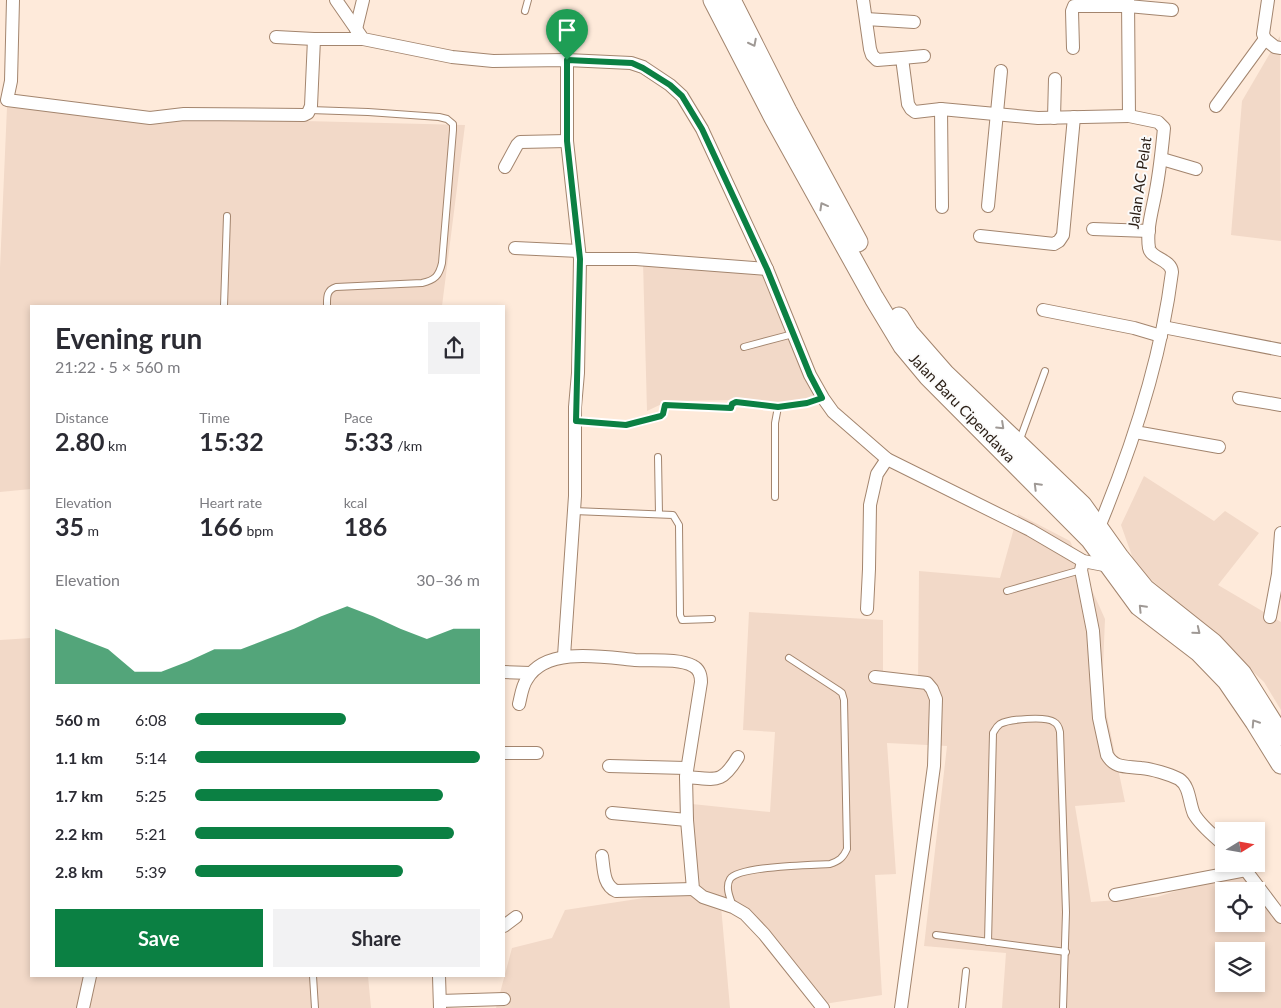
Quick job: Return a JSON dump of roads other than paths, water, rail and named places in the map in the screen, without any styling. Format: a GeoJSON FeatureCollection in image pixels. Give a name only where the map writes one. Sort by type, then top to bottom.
{"type":"FeatureCollection","features":[{"type":"Feature","properties":{"kind":"main road","name":"Jalan Baru Cipendawa"},"geometry":{"type":"LineString","coordinates":[[712,0],[781,114],[879,296],[903,346],[928,376],[1090,539],[1145,589],[1213,644],[1242,674],[1281,736]]}},
{"type":"Feature","properties":{"kind":"main road","name":"Jalan Baru Cipendawa"},"geometry":{"type":"LineString","coordinates":[[731,0],[781,114]]}},
{"type":"Feature","properties":{"kind":"main road","name":"Jalan Baru Cipendawa"},"geometry":{"type":"LineString","coordinates":[[879,296],[944,373],[1082,505],[1099,528],[1114,561],[1139,606],[1148,615],[1199,652],[1227,681],[1281,764]]}},
{"type":"Feature","properties":{"kind":"street"},"geometry":{"type":"LineString","coordinates":[[12,0],[10,81],[4,99],[150,118],[184,114],[304,115],[310,110],[314,39]]}},
{"type":"Feature","properties":{"kind":"street"},"geometry":{"type":"LineString","coordinates":[[336,0],[360,34]]}},
{"type":"Feature","properties":{"kind":"street"},"geometry":{"type":"LineString","coordinates":[[360,34],[363,0]]}},
{"type":"Feature","properties":{"kind":"street"},"geometry":{"type":"LineString","coordinates":[[862,0],[870,49],[872,55],[877,60],[924,56]]}},
{"type":"Feature","properties":{"kind":"street"},"geometry":{"type":"LineString","coordinates":[[1216,106],[1264,40],[1268,0]]}},
{"type":"Feature","properties":{"kind":"street"},"geometry":{"type":"LineString","coordinates":[[1073,48],[1072,11],[1074,6],[1128,3],[1172,10]]}},
{"type":"Feature","properties":{"kind":"street","name":"Jalan AC Pelat"},"geometry":{"type":"LineString","coordinates":[[1128,3],[1128,116],[1158,122],[1164,128],[1162,159],[1149,231],[1151,252],[1171,267],[1168,300],[1162,331]]}},
{"type":"Feature","properties":{"kind":"street"},"geometry":{"type":"LineString","coordinates":[[866,19],[914,22]]}},
{"type":"Feature","properties":{"kind":"street"},"geometry":{"type":"LineString","coordinates":[[276,37],[314,39],[360,34],[452,57],[493,61],[567,60],[632,63],[643,68],[670,85],[682,96],[702,129],[767,269],[795,334],[810,375],[822,398],[841,420],[888,459],[1030,530],[1082,566],[1114,561]]}},
{"type":"Feature","properties":{"kind":"street"},"geometry":{"type":"LineString","coordinates":[[1264,40],[1275,47],[1281,48]]}},
{"type":"Feature","properties":{"kind":"street"},"geometry":{"type":"LineString","coordinates":[[902,58],[908,104],[910,109],[916,112],[941,109],[1054,118],[1128,116]]}},
{"type":"Feature","properties":{"kind":"street"},"geometry":{"type":"LineString","coordinates":[[564,656],[574,511],[580,255],[567,141],[567,60]]}},
{"type":"Feature","properties":{"kind":"street"},"geometry":{"type":"LineString","coordinates":[[988,206],[1001,71]]}},
{"type":"Feature","properties":{"kind":"street"},"geometry":{"type":"LineString","coordinates":[[1054,118],[1055,79]]}},
{"type":"Feature","properties":{"kind":"street"},"geometry":{"type":"LineString","coordinates":[[941,109],[942,207]]}},
{"type":"Feature","properties":{"kind":"street"},"geometry":{"type":"LineString","coordinates":[[980,236],[1054,244],[1059,241],[1062,235],[1074,118]]}},
{"type":"Feature","properties":{"kind":"street"},"geometry":{"type":"LineString","coordinates":[[505,167],[516,145],[520,142],[567,141]]}},
{"type":"Feature","properties":{"kind":"street"},"geometry":{"type":"LineString","coordinates":[[1162,159],[1196,169]]}},
{"type":"Feature","properties":{"kind":"street"},"geometry":{"type":"LineString","coordinates":[[1093,229],[1149,231]]}},
{"type":"Feature","properties":{"kind":"street"},"geometry":{"type":"LineString","coordinates":[[515,248],[580,255],[767,269]]}},
{"type":"Feature","properties":{"kind":"street"},"geometry":{"type":"LineString","coordinates":[[1043,310],[1134,328],[1281,350]]}},
{"type":"Feature","properties":{"kind":"street"},"geometry":{"type":"LineString","coordinates":[[1099,528],[1123,469],[1135,432],[1162,331]]}},
{"type":"Feature","properties":{"kind":"street"},"geometry":{"type":"LineString","coordinates":[[1239,398],[1281,405]]}},
{"type":"Feature","properties":{"kind":"street"},"geometry":{"type":"LineString","coordinates":[[1135,432],[1219,447]]}},
{"type":"Feature","properties":{"kind":"street"},"geometry":{"type":"LineString","coordinates":[[867,609],[870,505],[877,474],[888,459]]}},
{"type":"Feature","properties":{"kind":"street"},"geometry":{"type":"LineString","coordinates":[[1270,616],[1278,574],[1281,533]]}},
{"type":"Feature","properties":{"kind":"street"},"geometry":{"type":"LineString","coordinates":[[1082,566],[1093,631],[1099,718],[1107,755],[1116,765],[1142,768],[1179,779],[1187,790],[1194,814],[1215,836]]}},
{"type":"Feature","properties":{"kind":"street"},"geometry":{"type":"LineString","coordinates":[[519,704],[524,685],[530,674],[543,664],[564,656],[681,662],[695,667],[700,673],[701,682],[686,773],[687,820],[693,889]]}},
{"type":"Feature","properties":{"kind":"street"},"geometry":{"type":"LineString","coordinates":[[505,672],[530,674]]}},
{"type":"Feature","properties":{"kind":"street"},"geometry":{"type":"LineString","coordinates":[[875,677],[926,683],[932,689],[936,699],[934,766],[901,1008]]}},
{"type":"Feature","properties":{"kind":"street"},"geometry":{"type":"LineString","coordinates":[[505,753],[537,753]]}},
{"type":"Feature","properties":{"kind":"street"},"geometry":{"type":"LineString","coordinates":[[610,766],[721,778],[728,773],[738,757]]}},
{"type":"Feature","properties":{"kind":"street"},"geometry":{"type":"LineString","coordinates":[[612,813],[687,820]]}},
{"type":"Feature","properties":{"kind":"street"},"geometry":{"type":"LineString","coordinates":[[602,856],[606,880],[610,888],[616,891],[693,889],[708,900],[741,911],[754,922],[823,1008]]}},
{"type":"Feature","properties":{"kind":"street"},"geometry":{"type":"LineString","coordinates":[[1115,895],[1221,872]]}},
{"type":"Feature","properties":{"kind":"street"},"geometry":{"type":"LineString","coordinates":[[1248,872],[1281,917]]}},
{"type":"Feature","properties":{"kind":"street"},"geometry":{"type":"LineString","coordinates":[[505,925],[516,917]]}},
{"type":"Feature","properties":{"kind":"street"},"geometry":{"type":"LineString","coordinates":[[83,1008],[90,977]]}},
{"type":"Feature","properties":{"kind":"street"},"geometry":{"type":"LineString","coordinates":[[439,977],[440,1005],[504,998]]}},
{"type":"Feature","properties":{"kind":"lane"},"geometry":{"type":"LineString","coordinates":[[524,11],[528,0]]}},
{"type":"Feature","properties":{"kind":"lane"},"geometry":{"type":"LineString","coordinates":[[310,110],[368,112],[439,118],[453,124],[442,263],[438,277],[422,283],[336,287],[328,293],[327,305]]}},
{"type":"Feature","properties":{"kind":"lane"},"geometry":{"type":"LineString","coordinates":[[224,305],[227,216]]}},
{"type":"Feature","properties":{"kind":"lane"},"geometry":{"type":"LineString","coordinates":[[744,347],[795,334]]}},
{"type":"Feature","properties":{"kind":"lane"},"geometry":{"type":"LineString","coordinates":[[1019,443],[1045,371]]}},
{"type":"Feature","properties":{"kind":"lane"},"geometry":{"type":"LineString","coordinates":[[576,421],[626,425],[661,416],[665,405],[731,408],[732,404],[736,402],[778,407],[807,403],[822,398]]}},
{"type":"Feature","properties":{"kind":"lane"},"geometry":{"type":"LineString","coordinates":[[775,498],[775,422],[778,407]]}},
{"type":"Feature","properties":{"kind":"lane"},"geometry":{"type":"LineString","coordinates":[[658,456],[659,514]]}},
{"type":"Feature","properties":{"kind":"lane"},"geometry":{"type":"LineString","coordinates":[[574,511],[674,515],[679,525],[680,615],[682,620],[712,619]]}},
{"type":"Feature","properties":{"kind":"lane"},"geometry":{"type":"LineString","coordinates":[[1007,590],[1082,566]]}},
{"type":"Feature","properties":{"kind":"lane"},"geometry":{"type":"LineString","coordinates":[[733,907],[728,884],[729,880],[736,873],[760,869],[830,864],[844,856],[846,849],[844,700],[842,693],[789,658]]}},
{"type":"Feature","properties":{"kind":"lane"},"geometry":{"type":"LineString","coordinates":[[988,942],[993,734],[995,728],[1008,721],[1018,719],[1050,720],[1058,725],[1060,732],[1066,912],[1063,1008]]}},
{"type":"Feature","properties":{"kind":"lane"},"geometry":{"type":"LineString","coordinates":[[936,935],[1066,952]]}},
{"type":"Feature","properties":{"kind":"lane"},"geometry":{"type":"LineString","coordinates":[[962,1008],[966,971]]}},
{"type":"Feature","properties":{"kind":"lane"},"geometry":{"type":"LineString","coordinates":[[313,977],[315,1008]]}}]}
